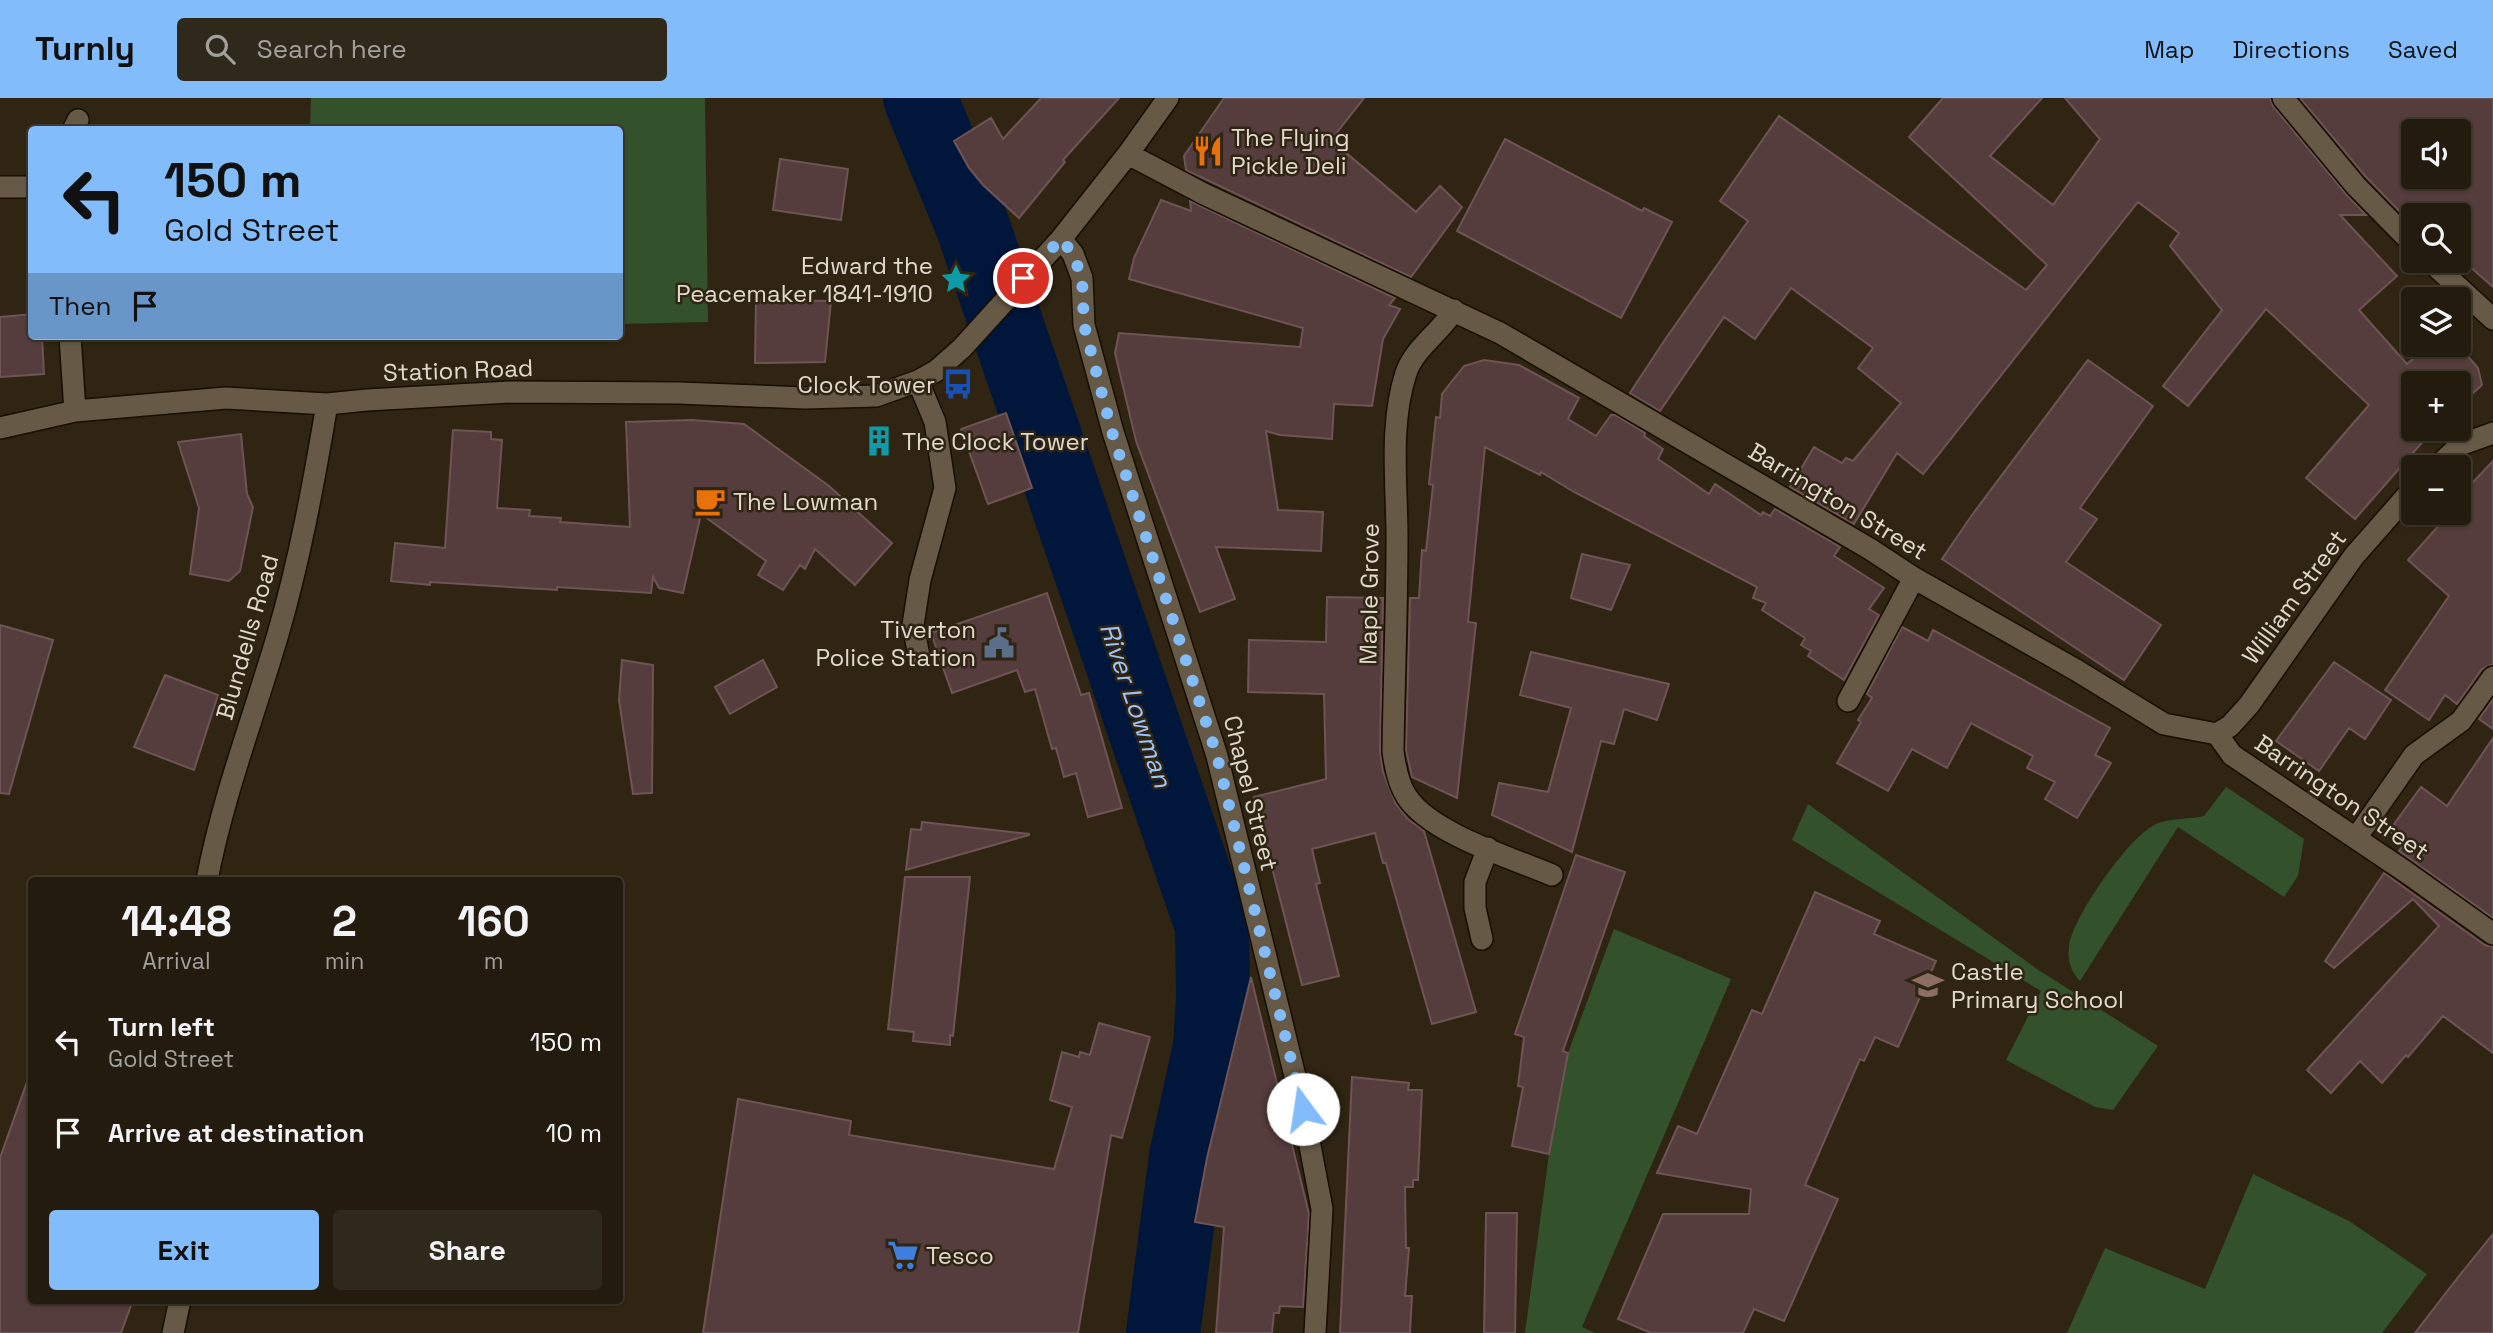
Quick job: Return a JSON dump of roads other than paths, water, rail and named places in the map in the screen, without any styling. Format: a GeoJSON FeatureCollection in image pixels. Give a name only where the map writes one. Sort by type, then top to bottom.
{"type":"FeatureCollection","features":[{"type":"Feature","properties":{"kind":"street","name":"Station Road"},"geometry":{"type":"LineString","coordinates":[[0,428],[75,411],[226,398],[327,404],[510,392],[876,396],[918,381],[936,371],[962,348],[1061,239],[1168,98]]}},
{"type":"Feature","properties":{"kind":"street"},"geometry":{"type":"LineString","coordinates":[[2283,98],[2356,186],[2401,232]]}},
{"type":"Feature","properties":{"kind":"street","name":"Barrington Street"},"geometry":{"type":"LineString","coordinates":[[1128,154],[1204,194],[1454,310],[1512,340],[1870,549],[1914,578],[2077,670],[2164,724],[2217,734],[2232,755],[2493,934]]}},
{"type":"Feature","properties":{"kind":"street"},"geometry":{"type":"LineString","coordinates":[[0,187],[28,187]]}},
{"type":"Feature","properties":{"kind":"street","name":"Chapel Street"},"geometry":{"type":"LineString","coordinates":[[1061,239],[1073,254],[1082,278],[1084,325],[1112,432],[1217,756],[1303,1109],[1322,1209],[1315,1333]]}},
{"type":"Feature","properties":{"kind":"street"},"geometry":{"type":"LineString","coordinates":[[2443,273],[2493,319]]}},
{"type":"Feature","properties":{"kind":"street","name":"Maple Grove"},"geometry":{"type":"LineString","coordinates":[[1454,310],[1446,324],[1416,354],[1407,372],[1400,401],[1396,441],[1397,539],[1392,751],[1405,795],[1419,813],[1452,834],[1552,875]]}},
{"type":"Feature","properties":{"kind":"street"},"geometry":{"type":"LineString","coordinates":[[70,340],[75,411]]}},
{"type":"Feature","properties":{"kind":"street"},"geometry":{"type":"LineString","coordinates":[[918,381],[935,422],[945,488],[920,580],[913,625],[919,656]]}},
{"type":"Feature","properties":{"kind":"street","name":"Blundells Road"},"geometry":{"type":"LineString","coordinates":[[207,877],[218,828],[279,632],[314,483],[327,404]]}},
{"type":"Feature","properties":{"kind":"street"},"geometry":{"type":"LineString","coordinates":[[2450,455],[2460,445],[2493,433]]}},
{"type":"Feature","properties":{"kind":"street","name":"William Street"},"geometry":{"type":"LineString","coordinates":[[2217,734],[2230,726],[2249,705],[2354,556],[2401,503]]}},
{"type":"Feature","properties":{"kind":"street"},"geometry":{"type":"LineString","coordinates":[[1848,701],[1914,578]]}},
{"type":"Feature","properties":{"kind":"street"},"geometry":{"type":"LineString","coordinates":[[2356,838],[2414,755],[2461,721],[2493,677]]}},
{"type":"Feature","properties":{"kind":"street"},"geometry":{"type":"LineString","coordinates":[[1482,939],[1475,908],[1475,882],[1488,848]]}},
{"type":"Feature","properties":{"kind":"street"},"geometry":{"type":"LineString","coordinates":[[173,1333],[179,1304]]}},
{"type":"Feature","properties":{"kind":"waterway","name":"River Lowman"},"geometry":{"type":"LineString","coordinates":[[920,98],[973,227],[1212,926],[1213,998],[1210,1047],[1186,1157],[1163,1333]]}},
{"type":"Feature","properties":{"kind":"place","name":"The Flying Pickle Deli"},"geometry":{"type":"Point","coordinates":[1208,151]}},
{"type":"Feature","properties":{"kind":"place","name":"Edward the Peacemaker 1841-1910"},"geometry":{"type":"Point","coordinates":[956,279]}},
{"type":"Feature","properties":{"kind":"place","name":"Clock Tower"},"geometry":{"type":"Point","coordinates":[958,384]}},
{"type":"Feature","properties":{"kind":"place","name":"The Clock Tower"},"geometry":{"type":"Point","coordinates":[879,441]}},
{"type":"Feature","properties":{"kind":"place","name":"The Lowman"},"geometry":{"type":"Point","coordinates":[710,501]}},
{"type":"Feature","properties":{"kind":"place","name":"Tiverton Police Station"},"geometry":{"type":"Point","coordinates":[999,643]}},
{"type":"Feature","properties":{"kind":"place","name":"Castle Primary School"},"geometry":{"type":"Point","coordinates":[1928,985]}},
{"type":"Feature","properties":{"kind":"place","name":"Tesco"},"geometry":{"type":"Point","coordinates":[903,1255]}}]}
